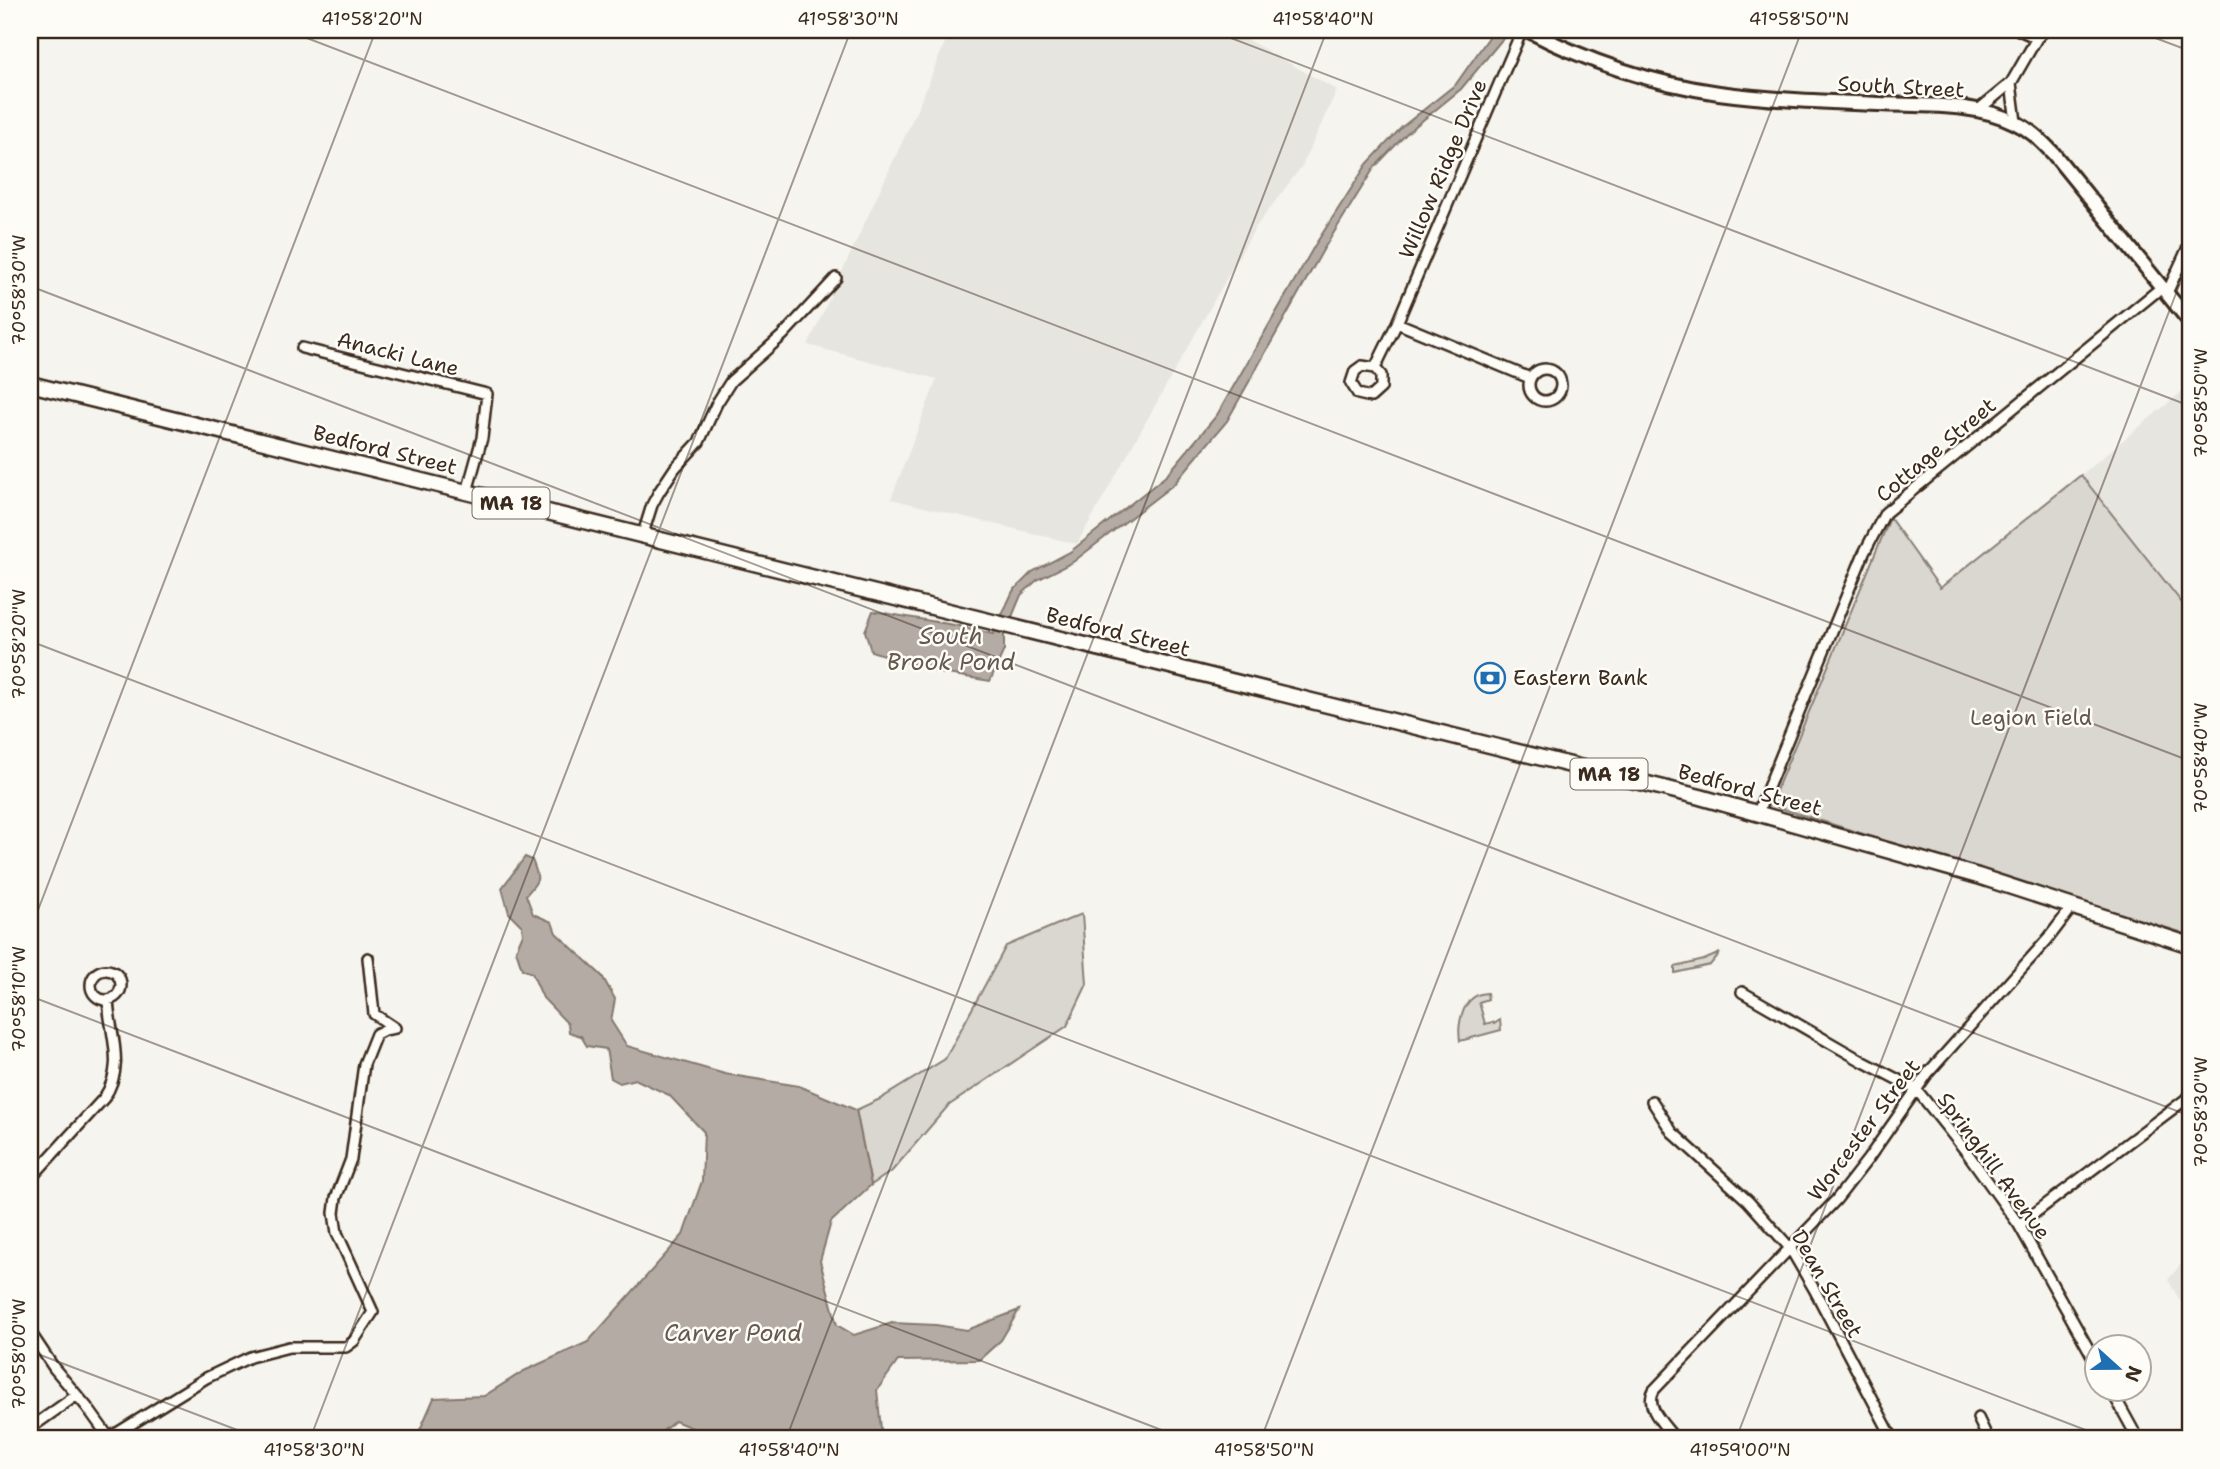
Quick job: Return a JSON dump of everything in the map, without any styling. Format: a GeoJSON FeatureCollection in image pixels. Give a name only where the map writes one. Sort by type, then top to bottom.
{"type":"FeatureCollection","features":[{"type":"Feature","properties":{"kind":"main road","name":"Bedford Street"},"geometry":{"type":"LineString","coordinates":[[30,384],[642,537],[1525,752],[1758,812],[2073,906],[2190,945]]}},
{"type":"Feature","properties":{"kind":"street","name":"South Street"},"geometry":{"type":"LineString","coordinates":[[1525,30],[1601,64],[1637,76],[1695,89],[1787,100],[1977,111],[2016,122],[2053,153],[2190,322]]}},
{"type":"Feature","properties":{"kind":"street","name":"Willow Ridge Drive"},"geometry":{"type":"LineString","coordinates":[[1375,368],[1525,30]]}},
{"type":"Feature","properties":{"kind":"street"},"geometry":{"type":"LineString","coordinates":[[2019,30],[2037,38]]}},
{"type":"Feature","properties":{"kind":"street"},"geometry":{"type":"LineString","coordinates":[[1977,111],[2011,83],[2037,38],[2045,30]]}},
{"type":"Feature","properties":{"kind":"street"},"geometry":{"type":"LineString","coordinates":[[2011,83],[2016,122]]}},
{"type":"Feature","properties":{"kind":"street"},"geometry":{"type":"LineString","coordinates":[[2164,290],[2190,243]]}},
{"type":"Feature","properties":{"kind":"street"},"geometry":{"type":"LineString","coordinates":[[642,537],[659,492],[699,442],[717,403],[731,381],[783,335],[836,278]]}},
{"type":"Feature","properties":{"kind":"street","name":"Cottage Street"},"geometry":{"type":"LineString","coordinates":[[1758,812],[1864,553],[1885,513],[2164,290]]}},
{"type":"Feature","properties":{"kind":"street"},"geometry":{"type":"LineString","coordinates":[[1397,323],[1530,378]]}},
{"type":"Feature","properties":{"kind":"street","name":"Anacki Lane"},"geometry":{"type":"LineString","coordinates":[[302,348],[486,394],[479,450],[467,492]]}},
{"type":"Feature","properties":{"kind":"street","name":"Worcester Street"},"geometry":{"type":"LineString","coordinates":[[1675,1439],[1653,1410],[1651,1399],[1654,1390],[1852,1180],[1916,1089],[2073,906]]}},
{"type":"Feature","properties":{"kind":"street"},"geometry":{"type":"LineString","coordinates":[[30,1332],[109,1439],[206,1378],[250,1357],[289,1348],[346,1347],[354,1342],[373,1312],[337,1233],[334,1213],[336,1198],[351,1159],[364,1065],[376,1034],[395,1028],[374,1014],[368,958]]}},
{"type":"Feature","properties":{"kind":"street","name":"Springhill Avenue"},"geometry":{"type":"LineString","coordinates":[[1742,992],[1916,1089],[1968,1154],[2019,1225],[2084,1341]]}},
{"type":"Feature","properties":{"kind":"street"},"geometry":{"type":"LineString","coordinates":[[30,1179],[104,1098],[112,1084],[117,1066],[108,1000]]}},
{"type":"Feature","properties":{"kind":"street"},"geometry":{"type":"LineString","coordinates":[[2019,1225],[2190,1096]]}},
{"type":"Feature","properties":{"kind":"street","name":"Dean Street"},"geometry":{"type":"LineString","coordinates":[[1652,1101],[1672,1132],[1748,1201],[1790,1248],[1893,1439]]}},
{"type":"Feature","properties":{"kind":"street"},"geometry":{"type":"LineString","coordinates":[[30,1426],[37,1424],[77,1395]]}},
{"type":"Feature","properties":{"kind":"street"},"geometry":{"type":"LineString","coordinates":[[2118,1402],[2138,1439]]}},
{"type":"Feature","properties":{"kind":"street"},"geometry":{"type":"LineString","coordinates":[[1978,1418],[1988,1439]]}},
{"type":"Feature","properties":{"kind":"shaded area"},"geometry":{"type":"Polygon","coordinates":[[[950,30],[1230,30],[1337,90],[1302,166],[1255,228],[1077,544],[891,499],[937,379],[808,345],[918,108],[950,30]]]}},
{"type":"Feature","properties":{"kind":"shaded area"},"geometry":{"type":"Polygon","coordinates":[[[2190,385],[2190,613],[2081,475],[2190,385]]]}},
{"type":"Feature","properties":{"kind":"shaded area"},"geometry":{"type":"Polygon","coordinates":[[[2190,1253],[2190,1317],[2168,1280],[2190,1253]]]}},
{"type":"Feature","properties":{"kind":"green space","name":"Legion Field"},"geometry":{"type":"Polygon","coordinates":[[[2081,475],[2190,613],[2190,935],[1770,805],[1890,518],[1940,588],[2081,475]]]}},
{"type":"Feature","properties":{"kind":"green space"},"geometry":{"type":"Polygon","coordinates":[[[1082,914],[1087,984],[1067,1026],[948,1106],[892,1171],[871,1185],[856,1110],[880,1099],[945,1059],[1006,946],[1082,914]]]}},
{"type":"Feature","properties":{"kind":"green space"},"geometry":{"type":"Polygon","coordinates":[[[1720,953],[1710,965],[1675,973],[1675,967],[1720,953]]]}},
{"type":"Feature","properties":{"kind":"green space"},"geometry":{"type":"Polygon","coordinates":[[[1487,993],[1488,999],[1479,1002],[1485,1024],[1494,1024],[1500,1020],[1501,1030],[1460,1041],[1464,1010],[1473,998],[1487,993]]]}},
{"type":"Feature","properties":{"kind":"water","name":"South Brook Pond"},"geometry":{"type":"Polygon","coordinates":[[[1494,30],[1509,31],[1461,89],[1407,133],[1374,168],[1323,250],[1227,421],[1174,484],[1073,562],[1037,580],[1021,595],[1004,636],[1004,650],[990,681],[941,673],[871,651],[865,631],[873,611],[993,634],[1013,591],[1032,572],[1070,552],[1167,475],[1217,415],[1315,245],[1367,164],[1402,127],[1456,84],[1494,30]]]}},
{"type":"Feature","properties":{"kind":"water","name":"Carver Pond"},"geometry":{"type":"Polygon","coordinates":[[[525,857],[532,860],[537,876],[536,882],[526,895],[533,914],[552,922],[556,933],[602,976],[615,999],[611,1021],[627,1046],[725,1074],[799,1086],[856,1110],[871,1185],[831,1222],[820,1261],[837,1325],[854,1335],[892,1323],[967,1330],[1019,1310],[1001,1340],[979,1360],[898,1361],[877,1390],[881,1429],[889,1439],[711,1439],[705,1433],[675,1421],[653,1439],[416,1439],[434,1398],[484,1396],[524,1371],[588,1342],[683,1235],[702,1181],[704,1132],[669,1095],[635,1079],[620,1083],[611,1078],[606,1049],[587,1046],[581,1036],[569,1032],[568,1024],[543,998],[532,973],[522,969],[516,950],[523,934],[522,926],[509,913],[502,888],[525,857]]]}},
{"type":"Feature","properties":{"kind":"place","name":"Eastern Bank"},"geometry":{"type":"Point","coordinates":[1490,678]}}]}
